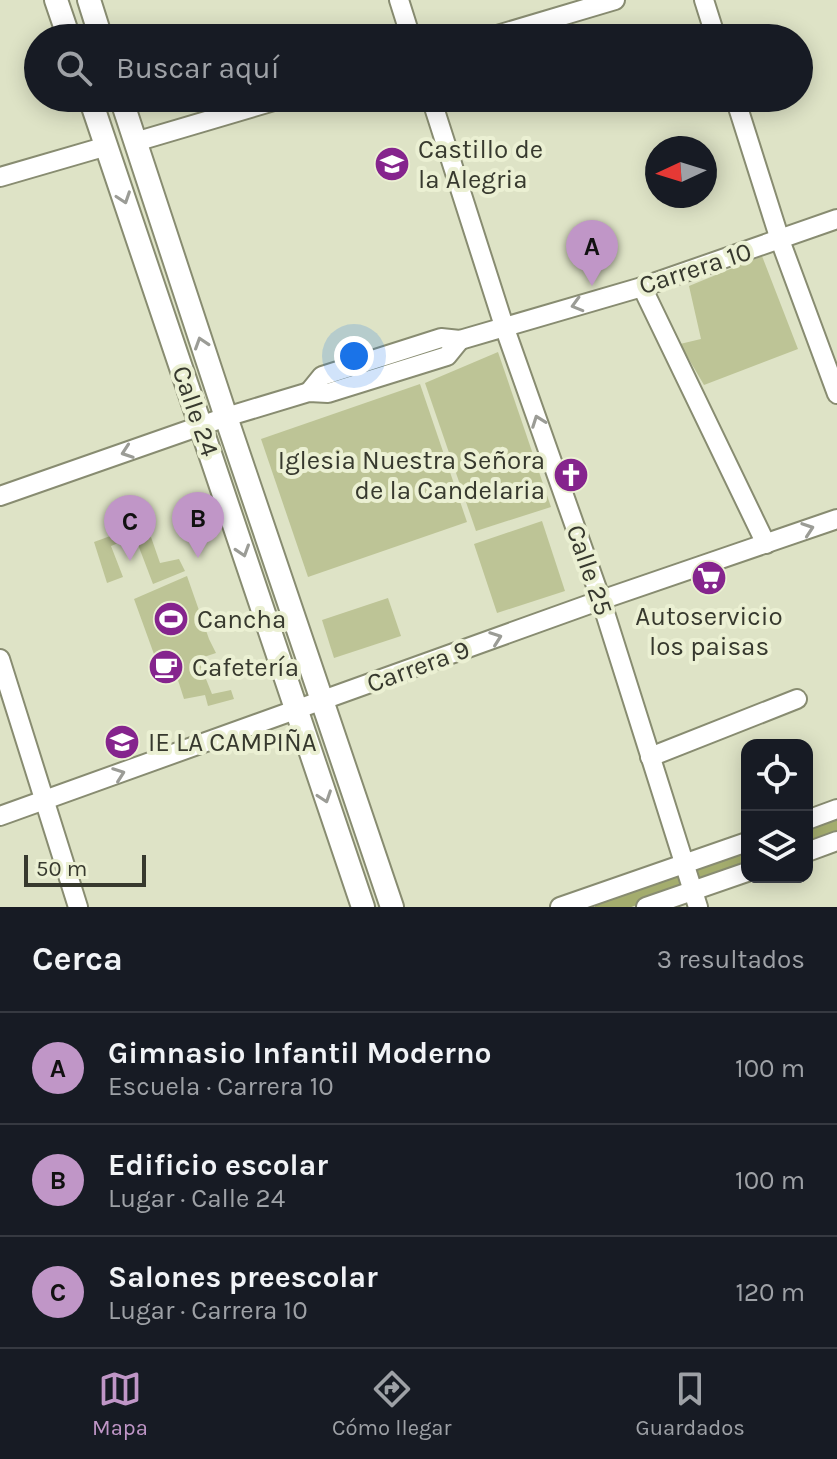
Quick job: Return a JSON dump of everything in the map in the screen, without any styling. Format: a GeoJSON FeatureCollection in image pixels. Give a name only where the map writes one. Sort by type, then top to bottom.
{"type":"FeatureCollection","features":[{"type":"Feature","properties":{"kind":"street"},"geometry":{"type":"LineString","coordinates":[[56,0],[64,24]]}},
{"type":"Feature","properties":{"kind":"street"},"geometry":{"type":"LineString","coordinates":[[89,0],[97,24]]}},
{"type":"Feature","properties":{"kind":"street"},"geometry":{"type":"LineString","coordinates":[[399,0],[407,24]]}},
{"type":"Feature","properties":{"kind":"street"},"geometry":{"type":"LineString","coordinates":[[534,24],[615,0]]}},
{"type":"Feature","properties":{"kind":"street"},"geometry":{"type":"LineString","coordinates":[[704,0],[712,24]]}},
{"type":"Feature","properties":{"kind":"street","name":"Calle 24"},"geometry":{"type":"LineString","coordinates":[[95,112],[363,907]]}},
{"type":"Feature","properties":{"kind":"street","name":"Calle 24"},"geometry":{"type":"LineString","coordinates":[[125,112],[392,907]]}},
{"type":"Feature","properties":{"kind":"street"},"geometry":{"type":"LineString","coordinates":[[135,142],[237,112]]}},
{"type":"Feature","properties":{"kind":"street","name":"Calle 25"},"geometry":{"type":"LineString","coordinates":[[435,112],[504,326],[601,600],[690,883]]}},
{"type":"Feature","properties":{"kind":"street"},"geometry":{"type":"LineString","coordinates":[[739,112],[780,240],[837,394]]}},
{"type":"Feature","properties":{"kind":"street"},"geometry":{"type":"LineString","coordinates":[[0,177],[107,146]]}},
{"type":"Feature","properties":{"kind":"street","name":"Carrera 10"},"geometry":{"type":"LineString","coordinates":[[0,496],[226,417],[309,392],[328,393],[447,356],[460,340],[642,287],[837,219]]}},
{"type":"Feature","properties":{"kind":"street"},"geometry":{"type":"LineString","coordinates":[[642,287],[766,544]]}},
{"type":"Feature","properties":{"kind":"street","name":"Carrera 9"},"geometry":{"type":"LineString","coordinates":[[0,816],[601,600],[837,519]]}},
{"type":"Feature","properties":{"kind":"street"},"geometry":{"type":"LineString","coordinates":[[0,659],[5,693],[46,800],[78,907]]}},
{"type":"Feature","properties":{"kind":"street"},"geometry":{"type":"LineString","coordinates":[[650,757],[797,699]]}},
{"type":"Feature","properties":{"kind":"street"},"geometry":{"type":"LineString","coordinates":[[813,818],[837,809]]}},
{"type":"Feature","properties":{"kind":"street"},"geometry":{"type":"LineString","coordinates":[[813,850],[837,841]]}},
{"type":"Feature","properties":{"kind":"street"},"geometry":{"type":"LineString","coordinates":[[646,907],[690,883],[741,846]]}},
{"type":"Feature","properties":{"kind":"street"},"geometry":{"type":"LineString","coordinates":[[560,907],[741,873]]}},
{"type":"Feature","properties":{"kind":"green space"},"geometry":{"type":"Polygon","coordinates":[[[762,256],[798,349],[704,385],[680,344],[701,339],[689,286],[762,256]]]}},
{"type":"Feature","properties":{"kind":"green space"},"geometry":{"type":"Polygon","coordinates":[[[498,352],[551,507],[476,531],[425,383],[498,352]]]}},
{"type":"Feature","properties":{"kind":"green space"},"geometry":{"type":"Polygon","coordinates":[[[420,384],[467,522],[308,577],[261,439],[420,384]]]}},
{"type":"Feature","properties":{"kind":"green space"},"geometry":{"type":"Polygon","coordinates":[[[542,521],[565,591],[497,613],[474,544],[542,521]]]}},
{"type":"Feature","properties":{"kind":"green space"},"geometry":{"type":"Polygon","coordinates":[[[132,528],[133,537],[111,546],[123,577],[107,583],[94,542],[132,528]]]}},
{"type":"Feature","properties":{"kind":"green space"},"geometry":{"type":"Polygon","coordinates":[[[151,537],[160,563],[179,559],[185,571],[153,584],[137,542],[151,537]]]}},
{"type":"Feature","properties":{"kind":"green space","name":"Cancha"},"geometry":{"type":"Polygon","coordinates":[[[187,576],[216,653],[198,659],[212,694],[231,690],[234,699],[208,706],[205,695],[184,699],[169,652],[155,657],[134,599],[187,576]]]}},
{"type":"Feature","properties":{"kind":"green space"},"geometry":{"type":"Polygon","coordinates":[[[388,598],[401,636],[334,658],[322,620],[388,598]]]}},
{"type":"Feature","properties":{"kind":"waterway"},"geometry":{"type":"LineString","coordinates":[[813,834],[837,826]]}},
{"type":"Feature","properties":{"kind":"waterway"},"geometry":{"type":"LineString","coordinates":[[604,907],[741,859]]}},
{"type":"Feature","properties":{"kind":"place","name":"Castillo de la Alegria"},"geometry":{"type":"Point","coordinates":[392,164]}},
{"type":"Feature","properties":{"kind":"place","name":"Gimnasio Infantil Moderno"},"geometry":{"type":"Point","coordinates":[592,286]}},
{"type":"Feature","properties":{"kind":"place","name":"Iglesia Nuestra Señora de la Candelaria"},"geometry":{"type":"Point","coordinates":[571,475]}},
{"type":"Feature","properties":{"kind":"place","name":"Edificio escolar"},"geometry":{"type":"Point","coordinates":[198,558]}},
{"type":"Feature","properties":{"kind":"place","name":"Salones preescolar"},"geometry":{"type":"Point","coordinates":[130,561]}},
{"type":"Feature","properties":{"kind":"place","name":"Autoservicio los paisas"},"geometry":{"type":"Point","coordinates":[709,578]}},
{"type":"Feature","properties":{"kind":"place","name":"Cancha"},"geometry":{"type":"Point","coordinates":[171,619]}},
{"type":"Feature","properties":{"kind":"place","name":"Cafetería"},"geometry":{"type":"Point","coordinates":[166,667]}},
{"type":"Feature","properties":{"kind":"place","name":"IE LA CAMPIÑA"},"geometry":{"type":"Point","coordinates":[122,742]}}]}
